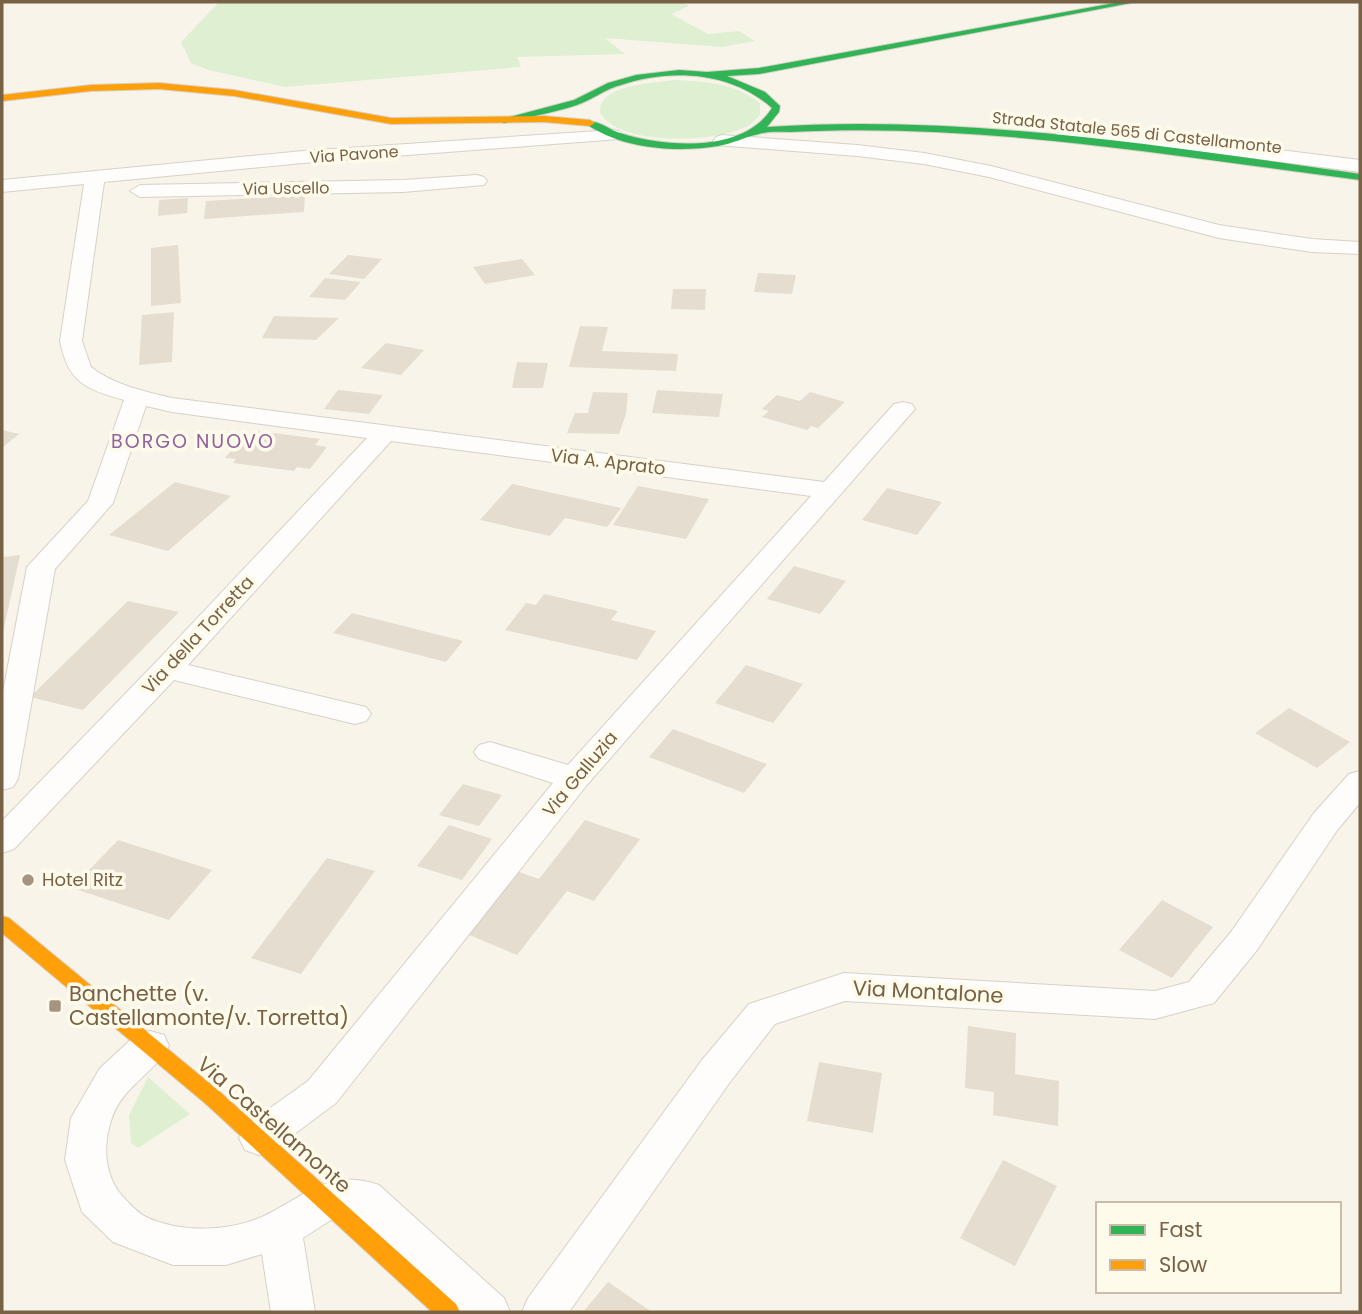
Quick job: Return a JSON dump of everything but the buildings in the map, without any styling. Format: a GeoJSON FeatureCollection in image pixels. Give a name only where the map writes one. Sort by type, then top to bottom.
{"type":"FeatureCollection","features":[{"type":"Feature","properties":{"kind":"main road"},"geometry":{"type":"LineString","coordinates":[[504,120],[589,98],[612,85],[641,77],[759,71],[1132,2]]}},
{"type":"Feature","properties":{"kind":"main road"},"geometry":{"type":"LineString","coordinates":[[757,131],[774,119],[777,108],[769,96],[769,85],[776,78],[790,70],[836,55]]}},
{"type":"Feature","properties":{"kind":"main road"},"geometry":{"type":"LineString","coordinates":[[702,75],[753,86],[769,96],[792,104]]}},
{"type":"Feature","properties":{"kind":"main road"},"geometry":{"type":"LineString","coordinates":[[2,99],[89,89],[183,87],[390,120],[434,123],[504,120],[591,122]]}},
{"type":"Feature","properties":{"kind":"main road"},"geometry":{"type":"LineString","coordinates":[[589,98],[584,111],[591,122]]}},
{"type":"Feature","properties":{"kind":"main road","name":"Strada Statale 565 di Castellamonte"},"geometry":{"type":"LineString","coordinates":[[812,111],[910,128]]}},
{"type":"Feature","properties":{"kind":"main road","name":"Strada Statale 565 di Castellamonte"},"geometry":{"type":"LineString","coordinates":[[591,122],[613,135],[652,143],[722,141],[757,131],[811,125],[910,128],[1023,136],[1176,151],[1360,177]]}},
{"type":"Feature","properties":{"kind":"main road","name":"Via Castellamonte"},"geometry":{"type":"LineString","coordinates":[[2,923],[259,1138],[448,1312]]}},
{"type":"Feature","properties":{"kind":"street","name":"Via Pavone"},"geometry":{"type":"LineString","coordinates":[[2,186],[95,185],[213,166],[613,135]]}},
{"type":"Feature","properties":{"kind":"street"},"geometry":{"type":"LineString","coordinates":[[1023,136],[1108,137],[1211,146],[1360,166]]}},
{"type":"Feature","properties":{"kind":"street"},"geometry":{"type":"LineString","coordinates":[[722,141],[827,147],[914,156],[990,172],[1189,227],[1308,246],[1360,248]]}},
{"type":"Feature","properties":{"kind":"street","name":"Via Uscello"},"geometry":{"type":"LineString","coordinates":[[95,185],[378,186],[477,181]]}},
{"type":"Feature","properties":{"kind":"street"},"geometry":{"type":"LineString","coordinates":[[2,779],[41,567],[100,503],[137,397],[92,380],[77,364],[71,341],[95,185]]}},
{"type":"Feature","properties":{"kind":"street","name":"Via A. Aprato"},"geometry":{"type":"LineString","coordinates":[[137,397],[172,405],[832,491]]}},
{"type":"Feature","properties":{"kind":"street","name":"Via Galluzia"},"geometry":{"type":"LineString","coordinates":[[259,1138],[322,1092],[575,778],[904,409]]}},
{"type":"Feature","properties":{"kind":"street","name":"Via della Torretta"},"geometry":{"type":"LineString","coordinates":[[4,828],[167,669],[385,433]]}},
{"type":"Feature","properties":{"kind":"street"},"geometry":{"type":"LineString","coordinates":[[167,669],[355,714]]}},
{"type":"Feature","properties":{"kind":"street"},"geometry":{"type":"LineString","coordinates":[[490,752],[575,778]]}},
{"type":"Feature","properties":{"kind":"street","name":"Via Montalone"},"geometry":{"type":"LineString","coordinates":[[544,1312],[716,1071],[762,1014],[844,986],[1154,1005],[1201,993],[1244,942],[1326,821],[1360,782]]}},
{"type":"Feature","properties":{"kind":"street"},"geometry":{"type":"LineString","coordinates":[[150,1046],[114,1079],[91,1118],[85,1160],[97,1199],[128,1229],[173,1246],[226,1246],[280,1230],[327,1200],[364,1198],[488,1312]]}},
{"type":"Feature","properties":{"kind":"street"},"geometry":{"type":"LineString","coordinates":[[280,1230],[293,1312]]}},
{"type":"Feature","properties":{"kind":"green space"},"geometry":{"type":"Polygon","coordinates":[[[219,2],[683,2],[689,6],[671,14],[708,34],[739,31],[755,41],[722,47],[605,38],[625,54],[517,57],[521,67],[285,87],[208,70],[191,63],[181,42],[219,2]]]}},
{"type":"Feature","properties":{"kind":"green space"},"geometry":{"type":"Polygon","coordinates":[[[675,80],[709,83],[740,91],[760,103],[760,115],[748,126],[734,132],[670,139],[627,132],[611,124],[600,113],[602,103],[617,91],[642,84],[675,80]]]}},
{"type":"Feature","properties":{"kind":"green space"},"geometry":{"type":"Polygon","coordinates":[[[148,1077],[190,1114],[138,1148],[131,1143],[129,1115],[148,1077]]]}},
{"type":"Feature","properties":{"kind":"traffic: fast"},"geometry":{"type":"LineString","coordinates":[[702,75],[759,71],[1132,2]]}},
{"type":"Feature","properties":{"kind":"traffic: fast"},"geometry":{"type":"LineString","coordinates":[[504,120],[577,102],[616,83],[657,74],[679,73],[723,77],[743,84],[762,94],[777,108],[766,123],[750,134],[701,145],[630,139],[590,123]]}},
{"type":"Feature","properties":{"kind":"traffic: fast"},"geometry":{"type":"LineString","coordinates":[[757,131],[853,127],[980,133],[1142,148],[1360,177]]}},
{"type":"Feature","properties":{"kind":"traffic: slow"},"geometry":{"type":"LineString","coordinates":[[2,98],[91,88],[159,86],[234,93],[391,121],[544,119],[590,123]]}},
{"type":"Feature","properties":{"kind":"traffic: slow"},"geometry":{"type":"LineString","coordinates":[[2,923],[213,1098],[448,1312]]}},
{"type":"Feature","properties":{"kind":"place","name":"Hotel Ritz"},"geometry":{"type":"Point","coordinates":[28,880]}},
{"type":"Feature","properties":{"kind":"place","name":"Banchette (v. Castellamonte/v. Torretta)"},"geometry":{"type":"Point","coordinates":[55,1006]}},
{"type":"Feature","properties":{"kind":"district","name":"BORGO NUOVO"},"geometry":{"type":"Point","coordinates":[193,441]}}]}
